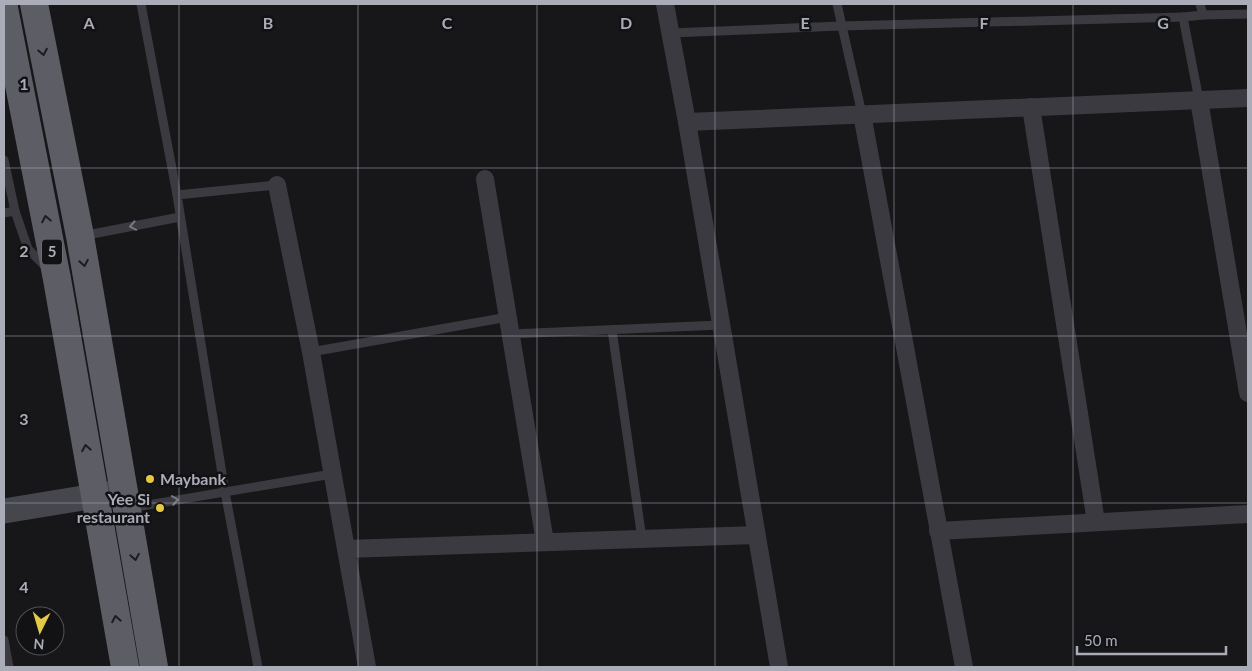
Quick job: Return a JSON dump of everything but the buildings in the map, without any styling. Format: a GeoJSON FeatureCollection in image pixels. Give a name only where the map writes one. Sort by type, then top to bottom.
{"type":"FeatureCollection","features":[{"type":"Feature","properties":{"kind":"highway","name":"5"},"geometry":{"type":"LineString","coordinates":[[34,4],[80,236],[154,667]]}},
{"type":"Feature","properties":{"kind":"highway","name":"5"},"geometry":{"type":"LineString","coordinates":[[4,8],[57,279],[125,667]]}},
{"type":"Feature","properties":{"kind":"main road"},"geometry":{"type":"LineString","coordinates":[[4,511],[94,496],[126,500]]}},
{"type":"Feature","properties":{"kind":"street"},"geometry":{"type":"LineString","coordinates":[[665,4],[687,122],[779,667]]}},
{"type":"Feature","properties":{"kind":"street"},"geometry":{"type":"LineString","coordinates":[[687,122],[1248,98]]}},
{"type":"Feature","properties":{"kind":"street"},"geometry":{"type":"LineString","coordinates":[[1199,100],[1248,393]]}},
{"type":"Feature","properties":{"kind":"street"},"geometry":{"type":"LineString","coordinates":[[1031,107],[1096,522]]}},
{"type":"Feature","properties":{"kind":"street"},"geometry":{"type":"LineString","coordinates":[[862,114],[964,667]]}},
{"type":"Feature","properties":{"kind":"street"},"geometry":{"type":"LineString","coordinates":[[484,179],[545,542]]}},
{"type":"Feature","properties":{"kind":"street"},"geometry":{"type":"LineString","coordinates":[[277,185],[311,352],[366,667]]}},
{"type":"Feature","properties":{"kind":"street"},"geometry":{"type":"LineString","coordinates":[[938,531],[1248,514]]}},
{"type":"Feature","properties":{"kind":"street"},"geometry":{"type":"LineString","coordinates":[[346,549],[756,535]]}},
{"type":"Feature","properties":{"kind":"lane"},"geometry":{"type":"LineString","coordinates":[[141,4],[177,195],[226,492],[258,667]]}},
{"type":"Feature","properties":{"kind":"lane"},"geometry":{"type":"LineString","coordinates":[[836,4],[862,114]]}},
{"type":"Feature","properties":{"kind":"lane"},"geometry":{"type":"LineString","coordinates":[[1200,4],[1203,15]]}},
{"type":"Feature","properties":{"kind":"lane"},"geometry":{"type":"LineString","coordinates":[[670,32],[1248,14]]}},
{"type":"Feature","properties":{"kind":"lane"},"geometry":{"type":"LineString","coordinates":[[1183,17],[1199,100]]}},
{"type":"Feature","properties":{"kind":"lane"},"geometry":{"type":"LineString","coordinates":[[4,160],[15,211],[28,249],[57,279]]}},
{"type":"Feature","properties":{"kind":"lane"},"geometry":{"type":"LineString","coordinates":[[177,195],[277,185]]}},
{"type":"Feature","properties":{"kind":"lane"},"geometry":{"type":"LineString","coordinates":[[4,214],[15,211]]}},
{"type":"Feature","properties":{"kind":"lane"},"geometry":{"type":"LineString","coordinates":[[80,236],[180,217]]}},
{"type":"Feature","properties":{"kind":"lane"},"geometry":{"type":"LineString","coordinates":[[311,352],[508,317]]}},
{"type":"Feature","properties":{"kind":"lane"},"geometry":{"type":"LineString","coordinates":[[510,334],[721,325]]}},
{"type":"Feature","properties":{"kind":"lane"},"geometry":{"type":"LineString","coordinates":[[612,330],[642,539]]}},
{"type":"Feature","properties":{"kind":"lane"},"geometry":{"type":"LineString","coordinates":[[126,500],[226,492],[332,474]]}},
{"type":"Feature","properties":{"kind":"lane"},"geometry":{"type":"LineString","coordinates":[[4,640],[9,667]]}},
{"type":"Feature","properties":{"kind":"place","name":"Maybank"},"geometry":{"type":"Point","coordinates":[150,479]}},
{"type":"Feature","properties":{"kind":"place","name":"Yee Si restaurant"},"geometry":{"type":"Point","coordinates":[160,508]}}]}
